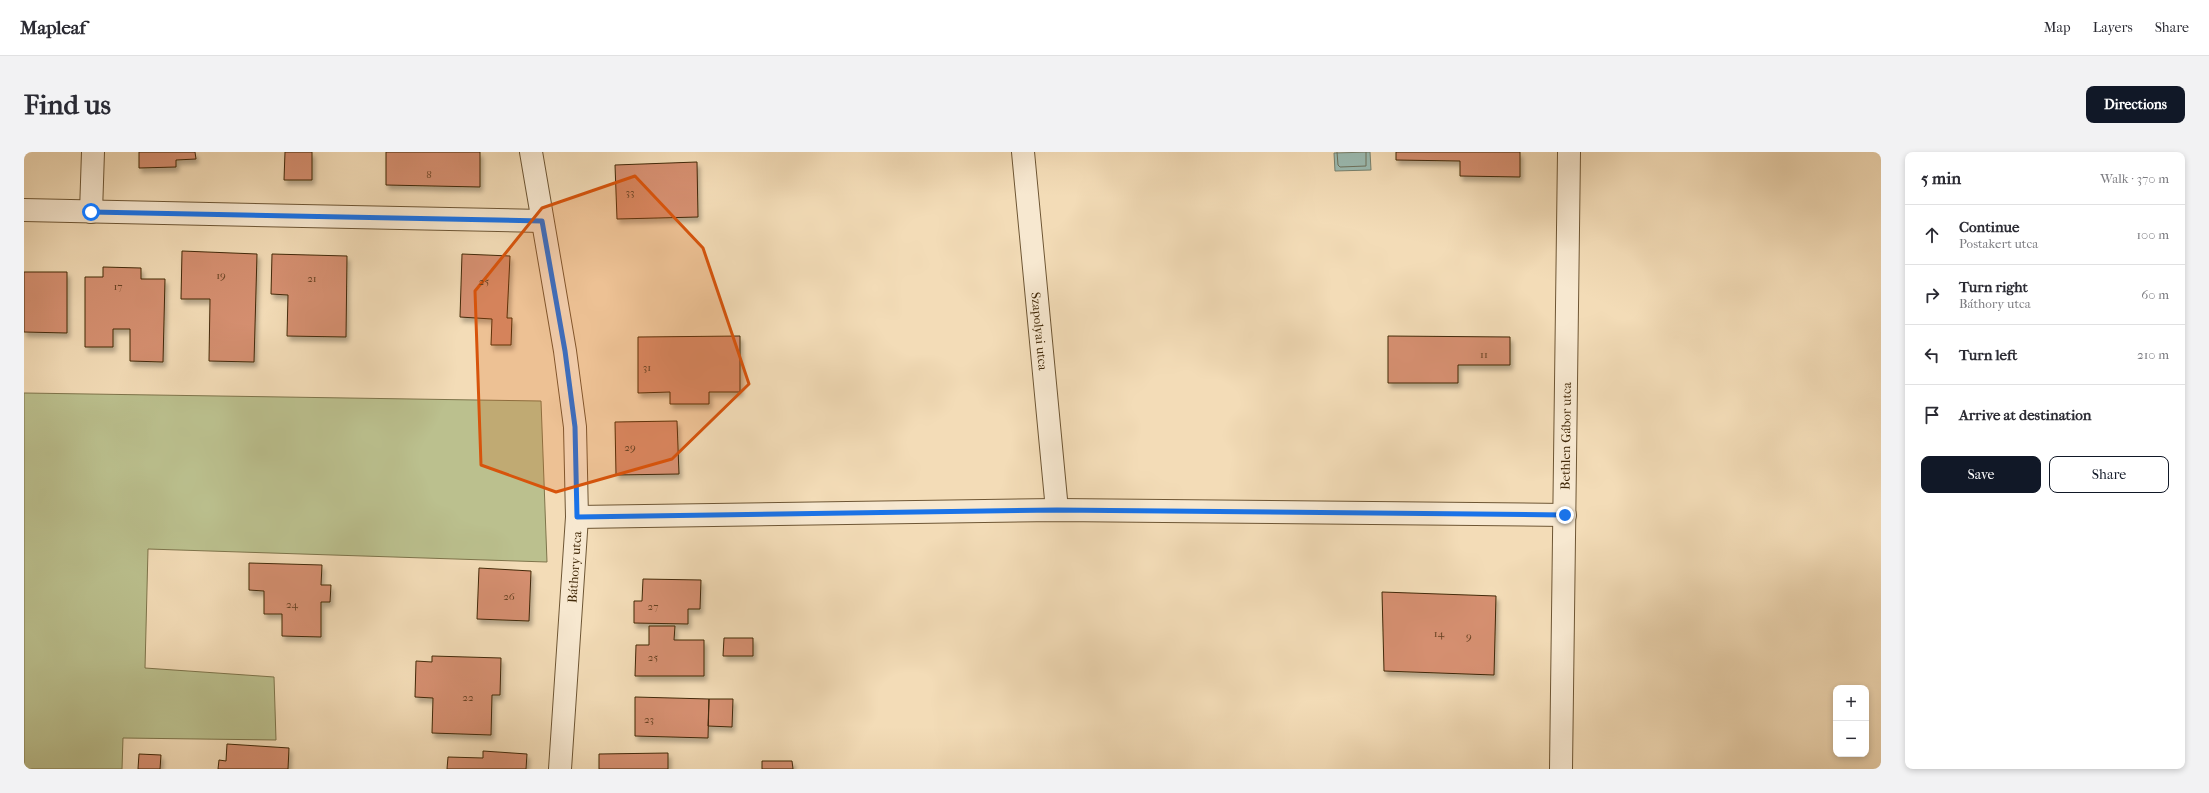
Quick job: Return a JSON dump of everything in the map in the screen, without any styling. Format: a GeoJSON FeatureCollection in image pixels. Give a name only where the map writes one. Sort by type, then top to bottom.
{"type":"FeatureCollection","features":[{"type":"Feature","properties":{"kind":"street"},"geometry":{"type":"LineString","coordinates":[[91,212],[93,152]]}},
{"type":"Feature","properties":{"kind":"street","name":"Báthory utca"},"geometry":{"type":"LineString","coordinates":[[531,152],[565,351],[575,427],[577,517],[560,769]]}},
{"type":"Feature","properties":{"kind":"street","name":"Szapolyai utca"},"geometry":{"type":"LineString","coordinates":[[1023,152],[1057,510]]}},
{"type":"Feature","properties":{"kind":"street","name":"Bethlen Gábor utca"},"geometry":{"type":"LineString","coordinates":[[1561,769],[1569,152]]}},
{"type":"Feature","properties":{"kind":"street"},"geometry":{"type":"LineString","coordinates":[[24,210],[542,221]]}},
{"type":"Feature","properties":{"kind":"street"},"geometry":{"type":"LineString","coordinates":[[577,517],[1057,510],[1565,515]]}},
{"type":"Feature","properties":{"kind":"highlighted area"},"geometry":{"type":"Polygon","coordinates":[[[635,176],[703,248],[749,384],[672,459],[556,492],[481,465],[475,291],[542,208],[635,176]]]}},
{"type":"Feature","properties":{"kind":"green space"},"geometry":{"type":"Polygon","coordinates":[[[24,393],[541,401],[547,562],[148,549],[145,668],[274,677],[276,740],[123,738],[122,769],[24,769],[24,393]]]}},
{"type":"Feature","properties":{"kind":"water"},"geometry":{"type":"Polygon","coordinates":[[[1370,152],[1371,170],[1335,171],[1334,153],[1370,152]]]}},
{"type":"Feature","properties":{"kind":"building"},"geometry":{"type":"Polygon","coordinates":[[[139,152],[195,152],[196,159],[176,160],[176,167],[139,168],[139,152]]]}},
{"type":"Feature","properties":{"kind":"building"},"geometry":{"type":"Polygon","coordinates":[[[285,152],[312,152],[312,180],[284,180],[285,152]]]}},
{"type":"Feature","properties":{"kind":"building"},"geometry":{"type":"Polygon","coordinates":[[[386,152],[480,152],[480,187],[386,185],[386,152]]]}},
{"type":"Feature","properties":{"kind":"building"},"geometry":{"type":"Polygon","coordinates":[[[1396,152],[1520,152],[1520,177],[1460,176],[1460,161],[1396,160],[1396,152]]]}},
{"type":"Feature","properties":{"kind":"building"},"geometry":{"type":"Polygon","coordinates":[[[697,162],[698,217],[617,219],[615,165],[697,162]]]}},
{"type":"Feature","properties":{"kind":"building"},"geometry":{"type":"Polygon","coordinates":[[[182,251],[257,254],[254,362],[209,361],[210,299],[181,299],[182,251]]]}},
{"type":"Feature","properties":{"kind":"building"},"geometry":{"type":"Polygon","coordinates":[[[272,254],[347,256],[346,337],[287,336],[288,295],[271,294],[272,254]]]}},
{"type":"Feature","properties":{"kind":"building"},"geometry":{"type":"Polygon","coordinates":[[[462,254],[510,256],[507,318],[512,318],[511,345],[491,345],[492,319],[460,317],[462,254]]]}},
{"type":"Feature","properties":{"kind":"building"},"geometry":{"type":"Polygon","coordinates":[[[103,267],[141,268],[141,279],[165,279],[163,362],[130,361],[130,329],[113,329],[113,347],[85,347],[85,277],[103,277],[103,267]]]}},
{"type":"Feature","properties":{"kind":"building"},"geometry":{"type":"Polygon","coordinates":[[[24,272],[67,272],[67,333],[24,332],[24,272]]]}},
{"type":"Feature","properties":{"kind":"building"},"geometry":{"type":"Polygon","coordinates":[[[740,336],[740,392],[709,392],[709,404],[670,404],[670,392],[638,393],[638,337],[740,336]]]}},
{"type":"Feature","properties":{"kind":"building"},"geometry":{"type":"Polygon","coordinates":[[[1388,336],[1510,337],[1510,365],[1458,365],[1458,383],[1388,383],[1388,336]]]}},
{"type":"Feature","properties":{"kind":"building"},"geometry":{"type":"Polygon","coordinates":[[[677,421],[679,474],[616,475],[615,422],[677,421]]]}},
{"type":"Feature","properties":{"kind":"building"},"geometry":{"type":"Polygon","coordinates":[[[249,563],[322,565],[321,585],[331,585],[330,602],[321,602],[321,637],[282,636],[282,614],[264,614],[264,591],[249,590],[249,563]]]}},
{"type":"Feature","properties":{"kind":"building"},"geometry":{"type":"Polygon","coordinates":[[[479,568],[531,571],[529,621],[477,619],[479,568]]]}},
{"type":"Feature","properties":{"kind":"building"},"geometry":{"type":"Polygon","coordinates":[[[643,579],[701,580],[700,609],[688,609],[688,624],[634,623],[634,601],[642,601],[643,579]]]}},
{"type":"Feature","properties":{"kind":"building"},"geometry":{"type":"Polygon","coordinates":[[[1382,592],[1496,596],[1494,675],[1384,671],[1382,592]]]}},
{"type":"Feature","properties":{"kind":"building"},"geometry":{"type":"Polygon","coordinates":[[[649,626],[675,626],[674,640],[704,640],[704,676],[635,676],[636,645],[649,645],[649,626]]]}},
{"type":"Feature","properties":{"kind":"building"},"geometry":{"type":"Polygon","coordinates":[[[724,638],[753,638],[753,656],[723,656],[724,638]]]}},
{"type":"Feature","properties":{"kind":"building"},"geometry":{"type":"Polygon","coordinates":[[[432,656],[501,658],[500,695],[492,695],[491,735],[432,733],[433,698],[415,697],[416,661],[432,662],[432,656]]]}},
{"type":"Feature","properties":{"kind":"building"},"geometry":{"type":"Polygon","coordinates":[[[635,697],[709,699],[708,738],[635,736],[635,697]]]}},
{"type":"Feature","properties":{"kind":"building"},"geometry":{"type":"Polygon","coordinates":[[[709,699],[733,699],[732,727],[708,726],[709,699]]]}},
{"type":"Feature","properties":{"kind":"building"},"geometry":{"type":"Polygon","coordinates":[[[227,744],[289,748],[288,769],[218,769],[219,760],[226,761],[227,744]]]}},
{"type":"Feature","properties":{"kind":"building"},"geometry":{"type":"Polygon","coordinates":[[[483,751],[527,754],[526,769],[447,769],[448,757],[483,758],[483,751]]]}},
{"type":"Feature","properties":{"kind":"building"},"geometry":{"type":"Polygon","coordinates":[[[668,753],[668,769],[599,769],[599,754],[668,753]]]}},
{"type":"Feature","properties":{"kind":"building"},"geometry":{"type":"Polygon","coordinates":[[[139,754],[161,755],[160,769],[138,769],[139,754]]]}},
{"type":"Feature","properties":{"kind":"building"},"geometry":{"type":"Polygon","coordinates":[[[762,761],[792,761],[793,769],[762,769],[762,761]]]}},
{"type":"Feature","properties":{"kind":"route"},"geometry":{"type":"LineString","coordinates":[[91,212],[542,221],[565,351],[575,427],[577,517],[1057,510],[1565,515]]}}]}
